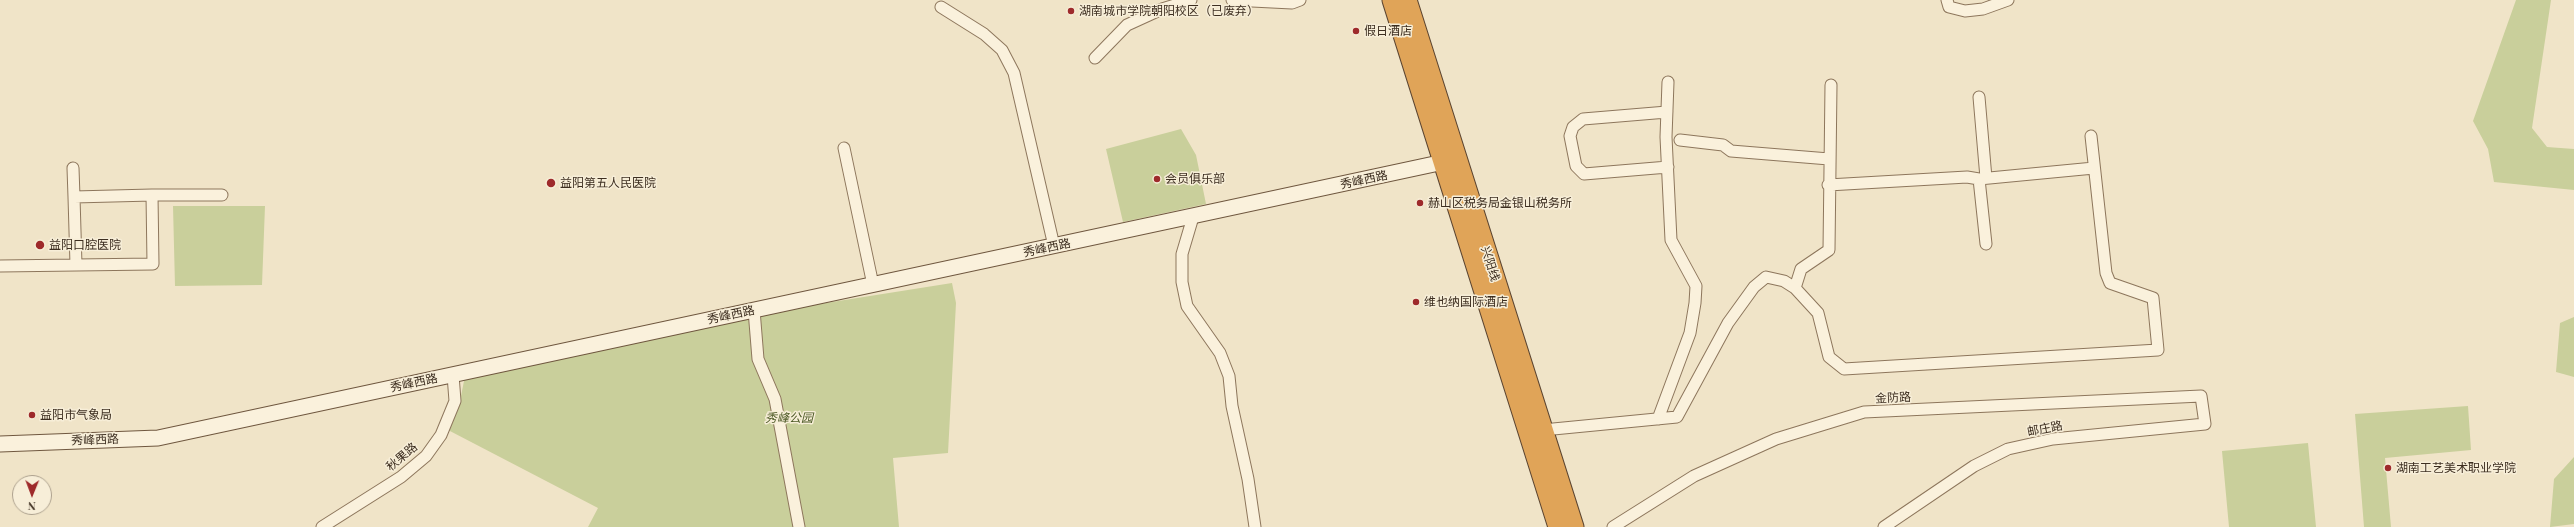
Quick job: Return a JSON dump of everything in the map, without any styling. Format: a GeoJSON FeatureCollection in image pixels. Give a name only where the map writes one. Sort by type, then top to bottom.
{"type":"FeatureCollection","features":[{"type":"Feature","properties":{"kind":"highway","name":"兴阳线"},"geometry":{"type":"LineString","coordinates":[[1392,0],[1450,161],[1543,430],[1574,527]]}},
{"type":"Feature","properties":{"kind":"highway","name":"兴阳线"},"geometry":{"type":"LineString","coordinates":[[1407,0],[1450,161],[1558,527]]}},
{"type":"Feature","properties":{"kind":"street"},"geometry":{"type":"LineString","coordinates":[[1095,58],[1127,25],[1162,9],[1191,0]]}},
{"type":"Feature","properties":{"kind":"street"},"geometry":{"type":"LineString","coordinates":[[1232,0],[1292,3],[1300,0]]}},
{"type":"Feature","properties":{"kind":"street"},"geometry":{"type":"LineString","coordinates":[[1947,0],[1949,7],[1965,11],[1983,9],[2008,0]]}},
{"type":"Feature","properties":{"kind":"street"},"geometry":{"type":"LineString","coordinates":[[940,7],[984,34],[1002,50],[1014,73],[1054,246]]}},
{"type":"Feature","properties":{"kind":"street"},"geometry":{"type":"LineString","coordinates":[[1658,419],[1690,333],[1696,303],[1696,286],[1671,240],[1668,167],[1668,82]]}},
{"type":"Feature","properties":{"kind":"street"},"geometry":{"type":"LineString","coordinates":[[1795,288],[1801,269],[1828,250],[1831,85]]}},
{"type":"Feature","properties":{"kind":"street"},"geometry":{"type":"LineString","coordinates":[[1979,97],[1986,244]]}},
{"type":"Feature","properties":{"kind":"street"},"geometry":{"type":"LineString","coordinates":[[1667,112],[1583,119],[1573,127],[1570,136],[1576,166],[1584,174],[1668,167]]}},
{"type":"Feature","properties":{"kind":"street"},"geometry":{"type":"LineString","coordinates":[[1543,430],[1677,417],[1728,323],[1754,287],[1766,277],[1784,281],[1795,288],[1818,313],[1829,356],[1844,368],[2158,350],[2152,298],[2110,283],[2106,273],[2091,136]]}},
{"type":"Feature","properties":{"kind":"street"},"geometry":{"type":"LineString","coordinates":[[1680,140],[1723,145],[1731,151],[1829,159]]}},
{"type":"Feature","properties":{"kind":"street"},"geometry":{"type":"LineString","coordinates":[[844,148],[873,285]]}},
{"type":"Feature","properties":{"kind":"street","name":"秀峰西路"},"geometry":{"type":"LineString","coordinates":[[0,444],[158,438],[1450,161]]}},
{"type":"Feature","properties":{"kind":"street"},"geometry":{"type":"LineString","coordinates":[[74,168],[76,265]]}},
{"type":"Feature","properties":{"kind":"street"},"geometry":{"type":"LineString","coordinates":[[1828,185],[1967,177],[1983,179],[2094,168]]}},
{"type":"Feature","properties":{"kind":"street"},"geometry":{"type":"LineString","coordinates":[[0,266],[153,264],[152,195]]}},
{"type":"Feature","properties":{"kind":"street"},"geometry":{"type":"LineString","coordinates":[[74,196],[222,195]]}},
{"type":"Feature","properties":{"kind":"street"},"geometry":{"type":"LineString","coordinates":[[1193,217],[1182,254],[1182,282],[1187,306],[1220,353],[1229,376],[1232,406],[1248,479],[1255,527]]}},
{"type":"Feature","properties":{"kind":"street"},"geometry":{"type":"LineString","coordinates":[[754,310],[758,359],[775,399],[799,527]]}},
{"type":"Feature","properties":{"kind":"street","name":"秋果路"},"geometry":{"type":"LineString","coordinates":[[322,527],[401,477],[426,456],[441,435],[455,401],[453,375]]}},
{"type":"Feature","properties":{"kind":"street","name":"金防路"},"geometry":{"type":"LineString","coordinates":[[1613,527],[1694,476],[1776,439],[1864,412],[2201,396]]}},
{"type":"Feature","properties":{"kind":"street","name":"邮庄路"},"geometry":{"type":"LineString","coordinates":[[1884,527],[1974,466],[2008,450],[2061,438],[2205,424],[2201,396]]}},
{"type":"Feature","properties":{"kind":"green space"},"geometry":{"type":"Polygon","coordinates":[[[2516,0],[2551,0],[2532,128],[2547,147],[2574,149],[2574,190],[2494,182],[2488,149],[2473,121],[2516,0]]]}},
{"type":"Feature","properties":{"kind":"green space","name":"会员俱乐部"},"geometry":{"type":"Polygon","coordinates":[[[1181,129],[1196,155],[1206,204],[1123,222],[1106,149],[1181,129]]]}},
{"type":"Feature","properties":{"kind":"green space"},"geometry":{"type":"Polygon","coordinates":[[[173,206],[265,206],[262,285],[175,286],[173,206]]]}},
{"type":"Feature","properties":{"kind":"green space","name":"秀峰公园"},"geometry":{"type":"Polygon","coordinates":[[[952,283],[956,303],[948,453],[893,458],[899,527],[588,527],[598,508],[448,430],[459,406],[465,376],[750,315],[952,283]]]}},
{"type":"Feature","properties":{"kind":"green space"},"geometry":{"type":"Polygon","coordinates":[[[2574,317],[2574,377],[2556,372],[2560,323],[2574,317]]]}},
{"type":"Feature","properties":{"kind":"green space"},"geometry":{"type":"Polygon","coordinates":[[[2468,406],[2471,450],[2385,458],[2391,527],[2364,527],[2355,414],[2468,406]]]}},
{"type":"Feature","properties":{"kind":"green space"},"geometry":{"type":"Polygon","coordinates":[[[2308,443],[2316,527],[2229,527],[2222,451],[2308,443]]]}},
{"type":"Feature","properties":{"kind":"green space"},"geometry":{"type":"Polygon","coordinates":[[[2574,457],[2574,524],[2550,527],[2554,479],[2574,457]]]}},
{"type":"Feature","properties":{"kind":"place","name":"湖南城市学院朝阳校区（已废弃）"},"geometry":{"type":"Point","coordinates":[1071,11]}},
{"type":"Feature","properties":{"kind":"place","name":"假日酒店"},"geometry":{"type":"Point","coordinates":[1356,31]}},
{"type":"Feature","properties":{"kind":"place","name":"会员俱乐部"},"geometry":{"type":"Point","coordinates":[1157,179]}},
{"type":"Feature","properties":{"kind":"place","name":"益阳第五人民医院"},"geometry":{"type":"Point","coordinates":[551,183]}},
{"type":"Feature","properties":{"kind":"place","name":"赫山区税务局金银山税务所"},"geometry":{"type":"Point","coordinates":[1420,203]}},
{"type":"Feature","properties":{"kind":"place","name":"益阳口腔医院"},"geometry":{"type":"Point","coordinates":[40,245]}},
{"type":"Feature","properties":{"kind":"place","name":"维也纳国际酒店"},"geometry":{"type":"Point","coordinates":[1416,302]}},
{"type":"Feature","properties":{"kind":"place","name":"益阳市气象局"},"geometry":{"type":"Point","coordinates":[32,415]}},
{"type":"Feature","properties":{"kind":"place","name":"湖南工艺美术职业学院"},"geometry":{"type":"Point","coordinates":[2388,468]}}]}
